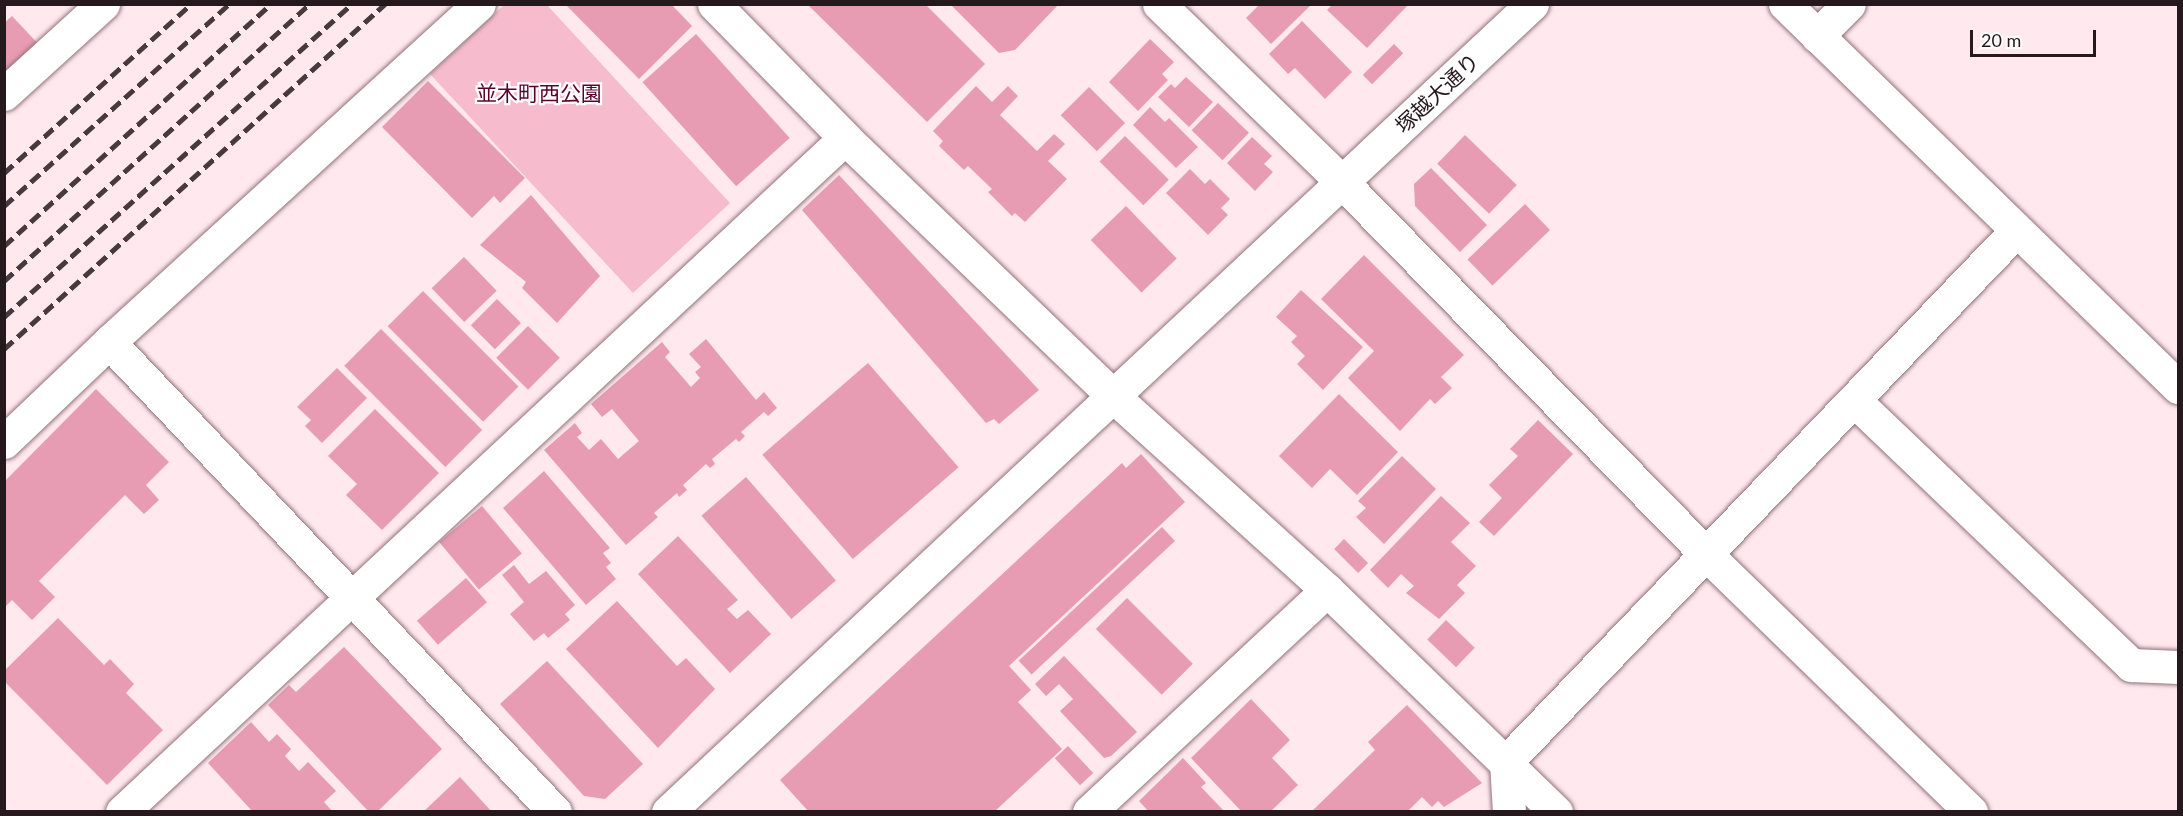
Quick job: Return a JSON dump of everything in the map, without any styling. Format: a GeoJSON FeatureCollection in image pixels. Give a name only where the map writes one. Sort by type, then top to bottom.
{"type":"FeatureCollection","features":[{"type":"Feature","properties":{"kind":"street"},"geometry":{"type":"LineString","coordinates":[[4,94],[103,4]]}},
{"type":"Feature","properties":{"kind":"street"},"geometry":{"type":"LineString","coordinates":[[4,442],[109,342],[479,4]]}},
{"type":"Feature","properties":{"kind":"street"},"geometry":{"type":"LineString","coordinates":[[714,4],[845,138],[1112,395],[1327,590],[1556,812]]}},
{"type":"Feature","properties":{"kind":"street"},"geometry":{"type":"LineString","coordinates":[[1159,4],[1342,182],[1708,556],[1971,812]]}},
{"type":"Feature","properties":{"kind":"street","name":"塚越大通り"},"geometry":{"type":"LineString","coordinates":[[668,812],[1532,4]]}},
{"type":"Feature","properties":{"kind":"street"},"geometry":{"type":"LineString","coordinates":[[1785,4],[2015,232],[2178,387]]}},
{"type":"Feature","properties":{"kind":"street"},"geometry":{"type":"LineString","coordinates":[[1817,36],[1849,4]]}},
{"type":"Feature","properties":{"kind":"street"},"geometry":{"type":"LineString","coordinates":[[122,812],[349,597],[845,138]]}},
{"type":"Feature","properties":{"kind":"street"},"geometry":{"type":"LineString","coordinates":[[1509,812],[1506,762],[1856,402],[2015,232]]}},
{"type":"Feature","properties":{"kind":"street"},"geometry":{"type":"LineString","coordinates":[[109,342],[555,812]]}},
{"type":"Feature","properties":{"kind":"street"},"geometry":{"type":"LineString","coordinates":[[1856,402],[2131,665],[2178,667]]}},
{"type":"Feature","properties":{"kind":"street"},"geometry":{"type":"LineString","coordinates":[[1089,812],[1327,590]]}},
{"type":"Feature","properties":{"kind":"green space","name":"並木町西公園"},"geometry":{"type":"Polygon","coordinates":[[[504,5],[547,5],[730,203],[633,293],[430,74],[504,5]]]}},
{"type":"Feature","properties":{"kind":"building"},"geometry":{"type":"Polygon","coordinates":[[[565,4],[671,4],[692,26],[639,79],[565,4]]]}},
{"type":"Feature","properties":{"kind":"building"},"geometry":{"type":"Polygon","coordinates":[[[807,4],[925,4],[985,64],[927,122],[807,4]]]}},
{"type":"Feature","properties":{"kind":"building"},"geometry":{"type":"Polygon","coordinates":[[[950,4],[1059,4],[1015,50],[999,53],[950,4]]]}},
{"type":"Feature","properties":{"kind":"building"},"geometry":{"type":"Polygon","coordinates":[[[1260,4],[1312,4],[1271,44],[1246,18],[1260,4]]]}},
{"type":"Feature","properties":{"kind":"building"},"geometry":{"type":"Polygon","coordinates":[[[1333,4],[1409,4],[1367,48],[1327,10],[1333,4]]]}},
{"type":"Feature","properties":{"kind":"building"},"geometry":{"type":"Polygon","coordinates":[[[12,16],[44,50],[4,89],[4,23],[12,16]]]}},
{"type":"Feature","properties":{"kind":"building"},"geometry":{"type":"Polygon","coordinates":[[[1302,21],[1352,72],[1325,99],[1295,68],[1288,74],[1269,54],[1302,21]]]}},
{"type":"Feature","properties":{"kind":"building"},"geometry":{"type":"Polygon","coordinates":[[[696,34],[790,138],[736,186],[642,82],[696,34]]]}},
{"type":"Feature","properties":{"kind":"building"},"geometry":{"type":"Polygon","coordinates":[[[1150,39],[1174,62],[1162,74],[1168,80],[1138,111],[1109,82],[1150,39]]]}},
{"type":"Feature","properties":{"kind":"building"},"geometry":{"type":"Polygon","coordinates":[[[1394,44],[1403,53],[1372,84],[1363,75],[1394,44]]]}},
{"type":"Feature","properties":{"kind":"building"},"geometry":{"type":"Polygon","coordinates":[[[1186,77],[1213,102],[1189,127],[1158,97],[1171,84],[1175,88],[1186,77]]]}},
{"type":"Feature","properties":{"kind":"building"},"geometry":{"type":"Polygon","coordinates":[[[428,81],[525,178],[500,203],[494,196],[472,218],[382,127],[428,81]]]}},
{"type":"Feature","properties":{"kind":"building"},"geometry":{"type":"Polygon","coordinates":[[[976,86],[992,102],[1008,86],[1018,96],[1000,115],[1037,151],[1054,134],[1065,144],[1048,161],[1067,179],[1025,222],[1015,213],[1012,216],[988,192],[992,189],[968,166],[964,170],[939,146],[943,141],[933,131],[976,86]]]}},
{"type":"Feature","properties":{"kind":"building"},"geometry":{"type":"Polygon","coordinates":[[[1089,87],[1125,123],[1097,151],[1061,115],[1089,87]]]}},
{"type":"Feature","properties":{"kind":"building"},"geometry":{"type":"Polygon","coordinates":[[[1218,103],[1249,133],[1223,160],[1192,130],[1218,103]]]}},
{"type":"Feature","properties":{"kind":"building"},"geometry":{"type":"Polygon","coordinates":[[[1150,107],[1165,122],[1169,118],[1198,147],[1176,168],[1133,125],[1150,107]]]}},
{"type":"Feature","properties":{"kind":"building"},"geometry":{"type":"Polygon","coordinates":[[[1465,135],[1517,185],[1489,214],[1437,164],[1465,135]]]}},
{"type":"Feature","properties":{"kind":"building"},"geometry":{"type":"Polygon","coordinates":[[[1125,136],[1169,180],[1143,205],[1100,161],[1125,136]]]}},
{"type":"Feature","properties":{"kind":"building"},"geometry":{"type":"Polygon","coordinates":[[[1252,137],[1272,156],[1264,164],[1273,172],[1255,191],[1227,163],[1252,137]]]}},
{"type":"Feature","properties":{"kind":"building"},"geometry":{"type":"Polygon","coordinates":[[[1431,168],[1487,225],[1460,252],[1415,206],[1414,184],[1431,168]]]}},
{"type":"Feature","properties":{"kind":"building"},"geometry":{"type":"Polygon","coordinates":[[[1190,169],[1205,184],[1210,179],[1230,199],[1221,208],[1228,215],[1208,235],[1166,193],[1190,169]]]}},
{"type":"Feature","properties":{"kind":"building"},"geometry":{"type":"Polygon","coordinates":[[[839,175],[1039,390],[999,424],[994,419],[986,423],[802,210],[839,175]]]}},
{"type":"Feature","properties":{"kind":"building"},"geometry":{"type":"Polygon","coordinates":[[[531,195],[600,276],[557,323],[522,288],[526,282],[480,245],[531,195]]]}},
{"type":"Feature","properties":{"kind":"building"},"geometry":{"type":"Polygon","coordinates":[[[1525,204],[1550,230],[1492,285],[1467,260],[1525,204]]]}},
{"type":"Feature","properties":{"kind":"building"},"geometry":{"type":"Polygon","coordinates":[[[1126,206],[1177,259],[1141,293],[1091,240],[1126,206]]]}},
{"type":"Feature","properties":{"kind":"building"},"geometry":{"type":"Polygon","coordinates":[[[1364,255],[1464,355],[1441,377],[1452,388],[1435,404],[1430,399],[1400,431],[1348,378],[1374,351],[1321,299],[1364,255]]]}},
{"type":"Feature","properties":{"kind":"building"},"geometry":{"type":"Polygon","coordinates":[[[464,257],[497,291],[464,322],[432,288],[464,257]]]}},
{"type":"Feature","properties":{"kind":"building"},"geometry":{"type":"Polygon","coordinates":[[[1301,290],[1363,347],[1323,390],[1297,364],[1305,356],[1291,342],[1297,336],[1276,317],[1301,290]]]}},
{"type":"Feature","properties":{"kind":"building"},"geometry":{"type":"Polygon","coordinates":[[[423,291],[518,386],[483,422],[388,326],[423,291]]]}},
{"type":"Feature","properties":{"kind":"building"},"geometry":{"type":"Polygon","coordinates":[[[497,299],[521,323],[495,349],[471,325],[497,299]]]}},
{"type":"Feature","properties":{"kind":"building"},"geometry":{"type":"Polygon","coordinates":[[[528,326],[560,358],[528,390],[496,358],[528,326]]]}},
{"type":"Feature","properties":{"kind":"building"},"geometry":{"type":"Polygon","coordinates":[[[381,329],[482,430],[445,467],[344,366],[381,329]]]}},
{"type":"Feature","properties":{"kind":"building"},"geometry":{"type":"Polygon","coordinates":[[[706,339],[756,400],[764,392],[777,408],[768,416],[764,412],[741,432],[745,436],[739,442],[736,439],[712,459],[715,464],[710,468],[706,464],[683,485],[687,490],[679,497],[677,493],[654,513],[658,517],[626,545],[544,450],[575,423],[582,433],[577,437],[589,450],[601,439],[618,459],[639,441],[612,409],[602,417],[591,404],[662,342],[670,352],[665,357],[691,387],[700,378],[695,372],[701,367],[689,354],[706,339]]]}},
{"type":"Feature","properties":{"kind":"building"},"geometry":{"type":"Polygon","coordinates":[[[868,363],[959,467],[853,559],[762,455],[868,363]]]}},
{"type":"Feature","properties":{"kind":"building"},"geometry":{"type":"Polygon","coordinates":[[[337,368],[367,398],[322,443],[305,426],[311,420],[297,407],[337,368]]]}},
{"type":"Feature","properties":{"kind":"building"},"geometry":{"type":"Polygon","coordinates":[[[96,389],[169,462],[146,485],[159,500],[144,514],[125,495],[39,581],[55,597],[32,620],[12,600],[4,608],[4,482],[96,389]]]}},
{"type":"Feature","properties":{"kind":"building"},"geometry":{"type":"Polygon","coordinates":[[[1339,394],[1398,452],[1357,495],[1330,469],[1312,488],[1279,456],[1339,394]]]}},
{"type":"Feature","properties":{"kind":"building"},"geometry":{"type":"Polygon","coordinates":[[[375,409],[439,473],[382,530],[346,495],[357,484],[328,456],[375,409]]]}},
{"type":"Feature","properties":{"kind":"building"},"geometry":{"type":"Polygon","coordinates":[[[1538,420],[1573,454],[1494,536],[1479,522],[1502,498],[1489,485],[1518,456],[1510,449],[1538,420]]]}},
{"type":"Feature","properties":{"kind":"building"},"geometry":{"type":"Polygon","coordinates":[[[1141,454],[1185,502],[1009,666],[1031,690],[1018,702],[1062,749],[994,812],[809,812],[780,780],[1122,463],[1126,468],[1141,454]]]}},
{"type":"Feature","properties":{"kind":"building"},"geometry":{"type":"Polygon","coordinates":[[[1402,456],[1436,489],[1384,544],[1356,517],[1366,508],[1358,501],[1402,456]]]}},
{"type":"Feature","properties":{"kind":"building"},"geometry":{"type":"Polygon","coordinates":[[[544,471],[610,548],[603,553],[611,563],[606,567],[616,579],[586,605],[503,508],[544,471]]]}},
{"type":"Feature","properties":{"kind":"building"},"geometry":{"type":"Polygon","coordinates":[[[746,477],[836,580],[791,619],[701,516],[746,477]]]}},
{"type":"Feature","properties":{"kind":"building"},"geometry":{"type":"Polygon","coordinates":[[[1441,496],[1470,523],[1451,542],[1476,566],[1457,585],[1465,593],[1439,619],[1406,593],[1414,586],[1401,574],[1388,588],[1370,570],[1441,496]]]}},
{"type":"Feature","properties":{"kind":"building"},"geometry":{"type":"Polygon","coordinates":[[[482,506],[522,553],[479,589],[439,542],[482,506]]]}},
{"type":"Feature","properties":{"kind":"building"},"geometry":{"type":"Polygon","coordinates":[[[1162,527],[1175,541],[1032,675],[1019,661],[1162,527]]]}},
{"type":"Feature","properties":{"kind":"building"},"geometry":{"type":"Polygon","coordinates":[[[678,536],[738,600],[727,609],[737,619],[748,610],[771,634],[730,673],[638,574],[678,536]]]}},
{"type":"Feature","properties":{"kind":"building"},"geometry":{"type":"Polygon","coordinates":[[[1344,539],[1368,563],[1358,573],[1334,549],[1344,539]]]}},
{"type":"Feature","properties":{"kind":"building"},"geometry":{"type":"Polygon","coordinates":[[[514,565],[529,584],[546,571],[575,605],[565,614],[570,620],[548,638],[544,633],[534,641],[510,614],[524,602],[502,575],[514,565]]]}},
{"type":"Feature","properties":{"kind":"building"},"geometry":{"type":"Polygon","coordinates":[[[466,578],[487,602],[438,645],[417,621],[466,578]]]}},
{"type":"Feature","properties":{"kind":"building"},"geometry":{"type":"Polygon","coordinates":[[[1127,598],[1193,664],[1162,695],[1096,629],[1127,598]]]}},
{"type":"Feature","properties":{"kind":"building"},"geometry":{"type":"Polygon","coordinates":[[[617,601],[677,666],[686,658],[715,689],[658,748],[566,649],[617,601]]]}},
{"type":"Feature","properties":{"kind":"building"},"geometry":{"type":"Polygon","coordinates":[[[58,618],[104,665],[110,659],[134,684],[126,693],[163,730],[107,785],[4,681],[4,671],[58,618]]]}},
{"type":"Feature","properties":{"kind":"building"},"geometry":{"type":"Polygon","coordinates":[[[1446,620],[1475,648],[1456,667],[1427,639],[1446,620]]]}},
{"type":"Feature","properties":{"kind":"building"},"geometry":{"type":"Polygon","coordinates":[[[344,647],[442,749],[377,812],[369,812],[268,705],[289,685],[296,692],[344,647]]]}},
{"type":"Feature","properties":{"kind":"building"},"geometry":{"type":"Polygon","coordinates":[[[1064,656],[1137,732],[1111,756],[1104,758],[1060,711],[1073,699],[1059,684],[1046,696],[1035,684],[1064,656]]]}},
{"type":"Feature","properties":{"kind":"building"},"geometry":{"type":"Polygon","coordinates":[[[547,661],[643,764],[605,799],[584,796],[500,704],[547,661]]]}},
{"type":"Feature","properties":{"kind":"building"},"geometry":{"type":"Polygon","coordinates":[[[1251,699],[1290,740],[1272,758],[1298,785],[1270,812],[1242,812],[1191,758],[1251,699]]]}},
{"type":"Feature","properties":{"kind":"building"},"geometry":{"type":"Polygon","coordinates":[[[1407,705],[1482,783],[1444,807],[1438,801],[1432,807],[1422,797],[1407,812],[1311,812],[1375,750],[1368,742],[1407,705]]]}},
{"type":"Feature","properties":{"kind":"building"},"geometry":{"type":"Polygon","coordinates":[[[251,722],[269,742],[277,734],[291,749],[285,756],[299,771],[308,762],[336,791],[324,802],[333,812],[253,812],[208,763],[251,722]]]}},
{"type":"Feature","properties":{"kind":"building"},"geometry":{"type":"Polygon","coordinates":[[[1068,746],[1093,773],[1080,785],[1055,758],[1068,746]]]}},
{"type":"Feature","properties":{"kind":"building"},"geometry":{"type":"Polygon","coordinates":[[[1183,758],[1206,783],[1201,787],[1225,812],[1149,812],[1139,801],[1183,758]]]}},
{"type":"Feature","properties":{"kind":"building"},"geometry":{"type":"Polygon","coordinates":[[[460,777],[492,812],[423,812],[460,777]]]}},
{"type":"Feature","properties":{"kind":"railway"},"geometry":{"type":"LineString","coordinates":[[4,173],[191,4]]}},
{"type":"Feature","properties":{"kind":"railway"},"geometry":{"type":"LineString","coordinates":[[4,206],[229,4]]}},
{"type":"Feature","properties":{"kind":"railway"},"geometry":{"type":"LineString","coordinates":[[4,246],[271,4]]}},
{"type":"Feature","properties":{"kind":"railway"},"geometry":{"type":"LineString","coordinates":[[4,281],[310,4]]}},
{"type":"Feature","properties":{"kind":"railway"},"geometry":{"type":"LineString","coordinates":[[4,317],[352,4]]}},
{"type":"Feature","properties":{"kind":"railway"},"geometry":{"type":"LineString","coordinates":[[4,349],[385,4]]}}]}
